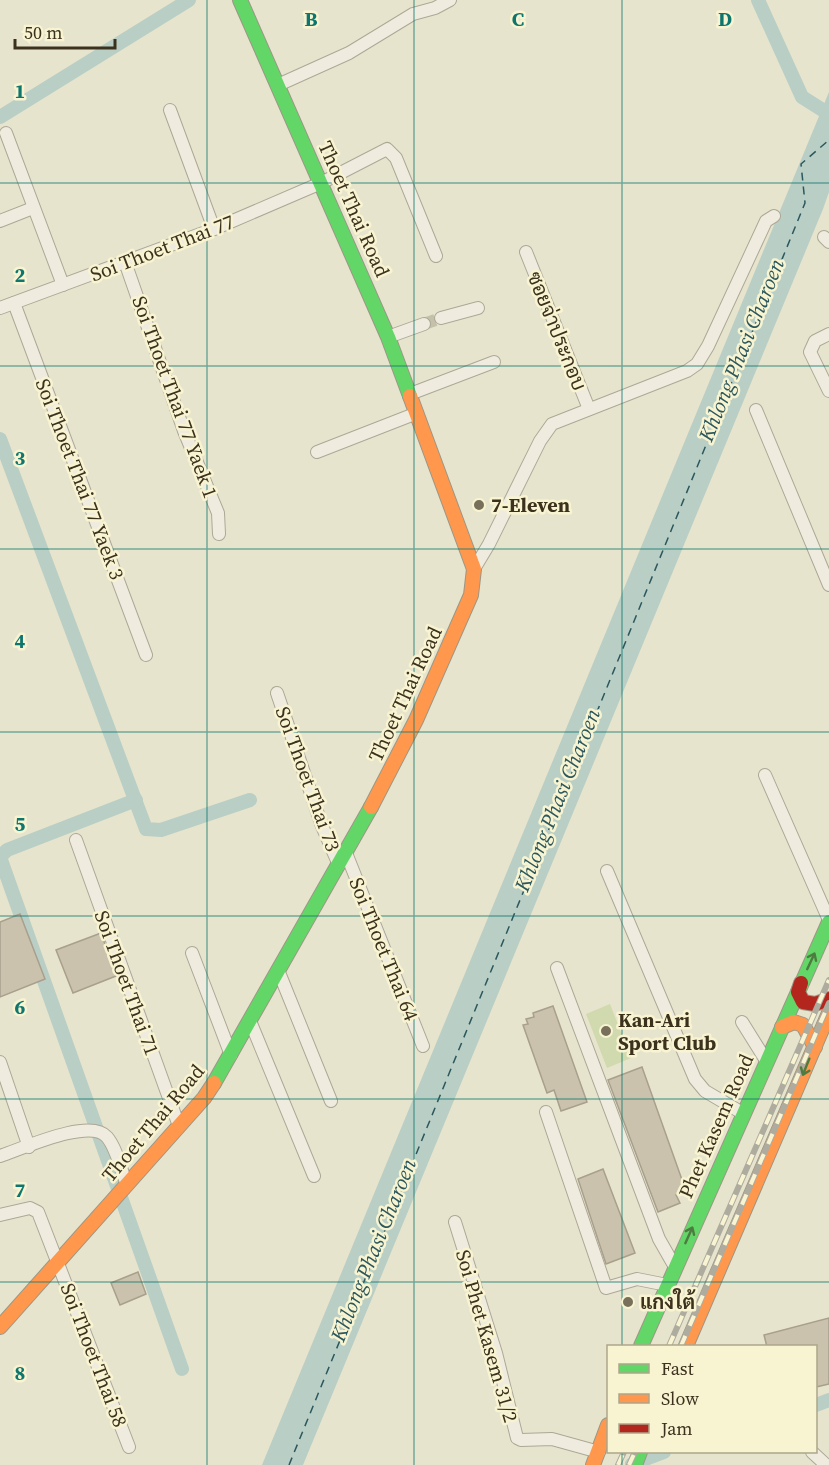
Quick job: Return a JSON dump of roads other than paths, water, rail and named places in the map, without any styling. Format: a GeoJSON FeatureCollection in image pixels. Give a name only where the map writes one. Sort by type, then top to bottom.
{"type":"FeatureCollection","features":[{"type":"Feature","properties":{"kind":"main road","name":"Thoet Thai Road"},"geometry":{"type":"LineString","coordinates":[[0,1327],[204,1098],[231,1055],[399,755],[471,595],[474,569],[388,337],[240,0]]}},
{"type":"Feature","properties":{"kind":"main road","name":"Phet Kasem Road"},"geometry":{"type":"LineString","coordinates":[[642,1345],[829,921]]}},
{"type":"Feature","properties":{"kind":"main road"},"geometry":{"type":"LineString","coordinates":[[801,983],[798,996],[804,1002],[810,1005],[829,999]]}},
{"type":"Feature","properties":{"kind":"main road"},"geometry":{"type":"LineString","coordinates":[[687,1345],[829,1013]]}},
{"type":"Feature","properties":{"kind":"main road"},"geometry":{"type":"LineString","coordinates":[[782,1027],[794,1022],[803,1024],[815,1047]]}},
{"type":"Feature","properties":{"kind":"main road"},"geometry":{"type":"LineString","coordinates":[[596,1459],[607,1430]]}},
{"type":"Feature","properties":{"kind":"street"},"geometry":{"type":"LineString","coordinates":[[278,85],[349,53],[413,14],[435,8],[450,0]]}},
{"type":"Feature","properties":{"kind":"street"},"geometry":{"type":"LineString","coordinates":[[170,110],[214,229]]}},
{"type":"Feature","properties":{"kind":"street"},"geometry":{"type":"LineString","coordinates":[[6,133],[63,285]]}},
{"type":"Feature","properties":{"kind":"street","name":"Soi Thoet Thai 77"},"geometry":{"type":"LineString","coordinates":[[0,308],[214,229],[321,183],[384,150],[390,150],[436,256]]}},
{"type":"Feature","properties":{"kind":"street"},"geometry":{"type":"LineString","coordinates":[[0,221],[33,208]]}},
{"type":"Feature","properties":{"kind":"street"},"geometry":{"type":"LineString","coordinates":[[474,569],[546,431],[561,418],[687,371],[697,364],[770,218]]}},
{"type":"Feature","properties":{"kind":"street","name":"ซอยจ่าประกอบ"},"geometry":{"type":"LineString","coordinates":[[526,252],[589,409]]}},
{"type":"Feature","properties":{"kind":"street","name":"Soi Thoet Thai 77 Yaek 1"},"geometry":{"type":"LineString","coordinates":[[125,262],[184,431],[218,513],[219,534]]}},
{"type":"Feature","properties":{"kind":"street","name":"Soi Thoet Thai 77 Yaek 3"},"geometry":{"type":"LineString","coordinates":[[14,303],[146,655]]}},
{"type":"Feature","properties":{"kind":"street"},"geometry":{"type":"LineString","coordinates":[[441,318],[478,308]]}},
{"type":"Feature","properties":{"kind":"street"},"geometry":{"type":"LineString","coordinates":[[388,337],[424,324]]}},
{"type":"Feature","properties":{"kind":"street"},"geometry":{"type":"LineString","coordinates":[[829,334],[815,341],[810,352],[829,391]]}},
{"type":"Feature","properties":{"kind":"street"},"geometry":{"type":"LineString","coordinates":[[410,394],[494,362]]}},
{"type":"Feature","properties":{"kind":"street"},"geometry":{"type":"LineString","coordinates":[[756,410],[829,585]]}},
{"type":"Feature","properties":{"kind":"street"},"geometry":{"type":"LineString","coordinates":[[317,452],[417,413]]}},
{"type":"Feature","properties":{"kind":"street","name":"Soi Thoet Thai 73"},"geometry":{"type":"LineString","coordinates":[[277,693],[322,826],[342,859]]}},
{"type":"Feature","properties":{"kind":"street"},"geometry":{"type":"LineString","coordinates":[[765,775],[829,921]]}},
{"type":"Feature","properties":{"kind":"street","name":"Soi Thoet Thai 71"},"geometry":{"type":"LineString","coordinates":[[76,840],[179,1126]]}},
{"type":"Feature","properties":{"kind":"street","name":"Soi Thoet Thai 64"},"geometry":{"type":"LineString","coordinates":[[342,859],[423,1046]]}},
{"type":"Feature","properties":{"kind":"street"},"geometry":{"type":"LineString","coordinates":[[607,871],[695,1079],[705,1091],[744,1114]]}},
{"type":"Feature","properties":{"kind":"street"},"geometry":{"type":"LineString","coordinates":[[192,953],[231,1055]]}},
{"type":"Feature","properties":{"kind":"street"},"geometry":{"type":"LineString","coordinates":[[557,968],[659,1239],[675,1266]]}},
{"type":"Feature","properties":{"kind":"street"},"geometry":{"type":"LineString","coordinates":[[278,970],[332,1101]]}},
{"type":"Feature","properties":{"kind":"street"},"geometry":{"type":"LineString","coordinates":[[250,1021],[314,1176]]}},
{"type":"Feature","properties":{"kind":"street"},"geometry":{"type":"LineString","coordinates":[[742,1022],[767,1062]]}},
{"type":"Feature","properties":{"kind":"street"},"geometry":{"type":"LineString","coordinates":[[0,1062],[2,1076],[29,1147]]}},
{"type":"Feature","properties":{"kind":"street"},"geometry":{"type":"LineString","coordinates":[[546,1112],[606,1288],[637,1279],[667,1285]]}},
{"type":"Feature","properties":{"kind":"street"},"geometry":{"type":"LineString","coordinates":[[0,1156],[80,1130],[97,1131],[109,1141],[127,1185]]}},
{"type":"Feature","properties":{"kind":"street","name":"Soi Thoet Thai 58"},"geometry":{"type":"LineString","coordinates":[[0,1215],[34,1209],[58,1264],[129,1447]]}},
{"type":"Feature","properties":{"kind":"street","name":"Soi Phet Kasem 31/2"},"geometry":{"type":"LineString","coordinates":[[455,1222],[496,1353],[517,1437],[521,1440],[552,1439],[596,1459]]}},
{"type":"Feature","properties":{"kind":"street"},"geometry":{"type":"LineString","coordinates":[[813,1453],[826,1465]]}},
{"type":"Feature","properties":{"kind":"water","name":"Khlong Phasi Charoen"},"geometry":{"type":"Polygon","coordinates":[[[829,92],[829,192],[823,209],[303,1465],[262,1465],[829,92]]]}},
{"type":"Feature","properties":{"kind":"waterway"},"geometry":{"type":"LineString","coordinates":[[0,117],[189,0]]}},
{"type":"Feature","properties":{"kind":"waterway"},"geometry":{"type":"LineString","coordinates":[[758,0],[802,97],[829,114]]}},
{"type":"Feature","properties":{"kind":"waterway"},"geometry":{"type":"LineString","coordinates":[[0,439],[146,829],[161,830],[250,800]]}},
{"type":"Feature","properties":{"kind":"waterway"},"geometry":{"type":"LineString","coordinates":[[136,800],[7,850],[0,857],[182,1369]]}},
{"type":"Feature","properties":{"kind":"waterway"},"geometry":{"type":"LineString","coordinates":[[817,1405],[829,1400]]}},
{"type":"Feature","properties":{"kind":"waterway"},"geometry":{"type":"LineString","coordinates":[[632,1464],[661,1453]]}},
{"type":"Feature","properties":{"kind":"tunnel"},"geometry":{"type":"LineString","coordinates":[[424,324],[441,318]]}},
{"type":"Feature","properties":{"kind":"railway"},"geometry":{"type":"LineString","coordinates":[[669,1345],[829,980]]}},
{"type":"Feature","properties":{"kind":"railway"},"geometry":{"type":"LineString","coordinates":[[681,1345],[829,1003]]}},
{"type":"Feature","properties":{"kind":"railway"},"geometry":{"type":"LineString","coordinates":[[618,1465],[624,1453]]}},
{"type":"Feature","properties":{"kind":"railway"},"geometry":{"type":"LineString","coordinates":[[629,1465],[635,1453]]}},
{"type":"Feature","properties":{"kind":"place","name":"7-Eleven"},"geometry":{"type":"Point","coordinates":[479,505]}},
{"type":"Feature","properties":{"kind":"place","name":"Kan-Ari Sport Club"},"geometry":{"type":"Point","coordinates":[606,1031]}},
{"type":"Feature","properties":{"kind":"place","name":"แกงใต้"},"geometry":{"type":"Point","coordinates":[628,1302]}}]}
